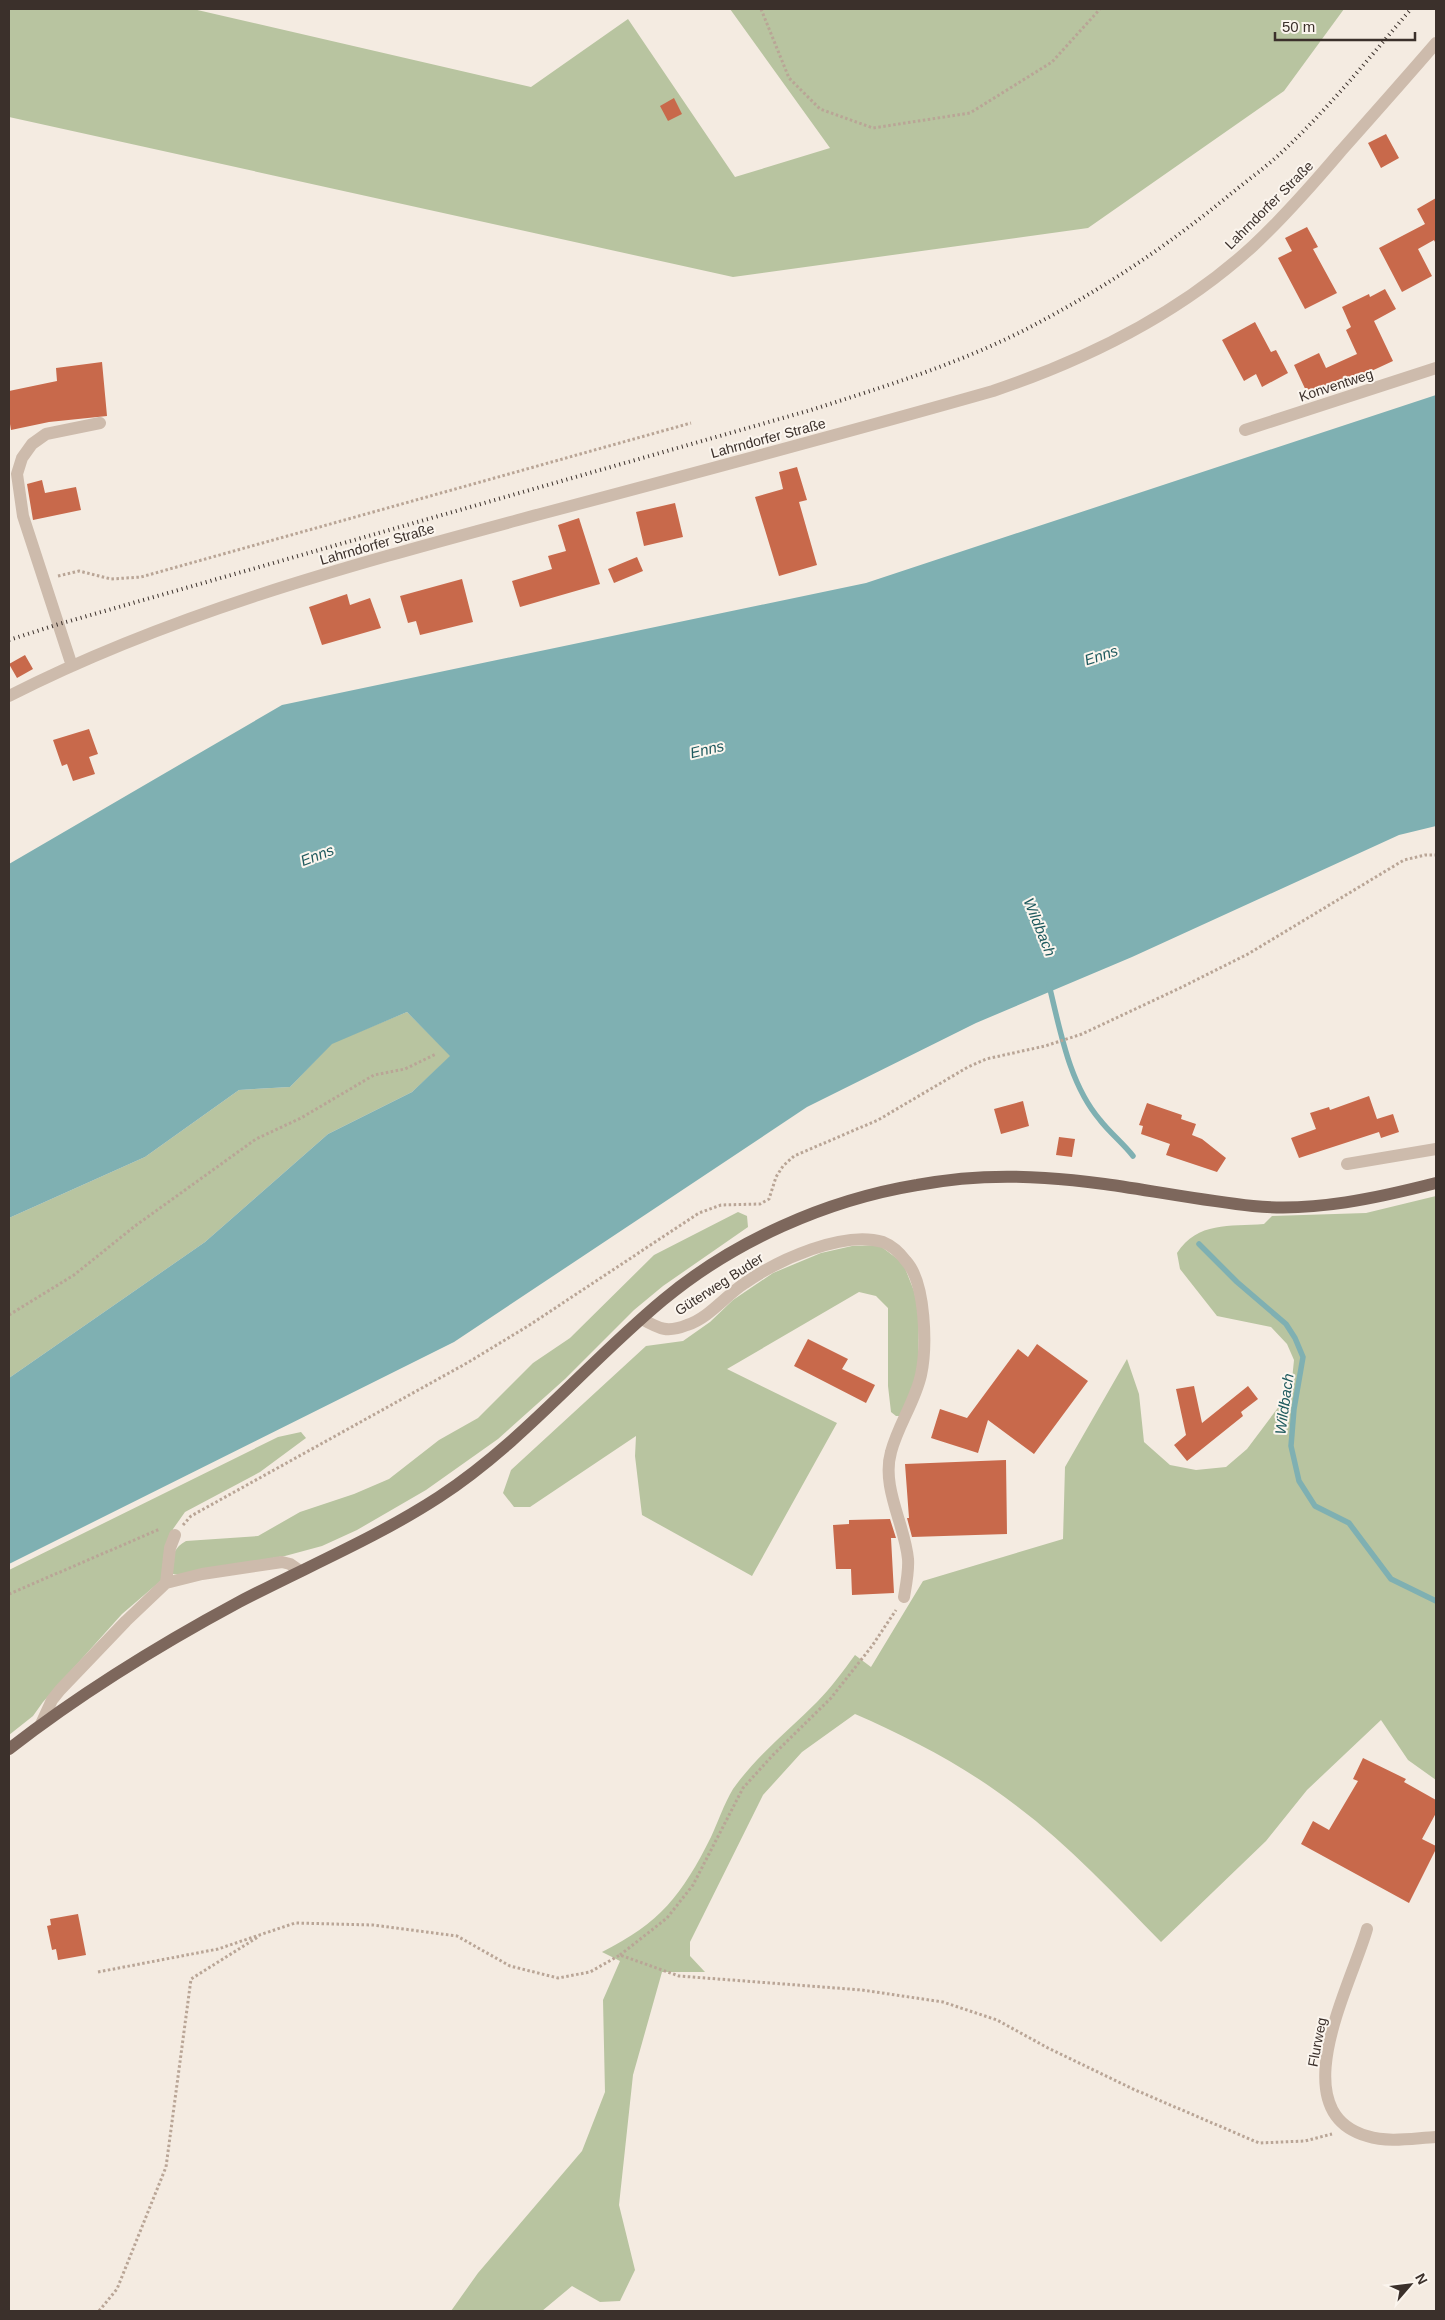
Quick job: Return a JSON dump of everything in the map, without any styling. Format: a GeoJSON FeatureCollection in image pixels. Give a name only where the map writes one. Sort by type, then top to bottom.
{"type":"FeatureCollection","features":[{"type":"Feature","properties":{"kind":"main road"},"geometry":{"type":"LineString","coordinates":[[9,1749],[41,1724],[122,1669],[241,1602],[374,1534],[438,1497],[489,1461],[642,1319],[702,1271],[746,1245],[786,1225],[828,1208],[871,1194],[919,1184],[1002,1176],[1047,1178],[1255,1206],[1305,1206],[1354,1202],[1436,1183]]}},
{"type":"Feature","properties":{"kind":"street","name":"Lahrndorfer Straße"},"geometry":{"type":"LineString","coordinates":[[9,696],[72,666],[175,623],[234,602],[382,558],[993,392],[1074,361],[1123,337],[1168,310],[1219,274],[1252,246],[1313,183],[1436,43]]}},
{"type":"Feature","properties":{"kind":"street","name":"Konventweg"},"geometry":{"type":"LineString","coordinates":[[1245,430],[1436,368]]}},
{"type":"Feature","properties":{"kind":"street"},"geometry":{"type":"LineString","coordinates":[[72,666],[23,516],[17,474],[22,458],[32,444],[46,434],[100,422]]}},
{"type":"Feature","properties":{"kind":"street"},"geometry":{"type":"LineString","coordinates":[[1347,1164],[1436,1149]]}},
{"type":"Feature","properties":{"kind":"street","name":"Güterweg Buder"},"geometry":{"type":"LineString","coordinates":[[642,1319],[660,1329],[675,1329],[690,1324],[753,1278],[797,1255],[840,1241],[868,1239],[884,1243],[898,1251],[910,1265],[919,1289],[924,1341],[921,1374],[912,1403],[890,1452],[889,1474],[908,1559],[904,1597]]}},
{"type":"Feature","properties":{"kind":"street"},"geometry":{"type":"LineString","coordinates":[[166,1583],[170,1531]]}},
{"type":"Feature","properties":{"kind":"street"},"geometry":{"type":"LineString","coordinates":[[41,1724],[52,1700],[60,1690],[126,1621],[166,1583],[202,1574],[282,1562],[290,1564],[300,1572]]}},
{"type":"Feature","properties":{"kind":"street","name":"Flurweg"},"geometry":{"type":"LineString","coordinates":[[1368,1929],[1337,2016],[1325,2066],[1328,2104],[1336,2117],[1349,2129],[1368,2136],[1382,2139],[1436,2137]]}},
{"type":"Feature","properties":{"kind":"path"},"geometry":{"type":"LineString","coordinates":[[761,9],[789,78],[820,109],[873,128],[970,114],[1052,62],[1100,9]]}},
{"type":"Feature","properties":{"kind":"path"},"geometry":{"type":"LineString","coordinates":[[45,580],[79,571],[111,579],[141,577],[691,423]]}},
{"type":"Feature","properties":{"kind":"path"},"geometry":{"type":"LineString","coordinates":[[182,1520],[468,1363],[528,1326],[699,1213],[721,1205],[760,1204],[769,1199],[776,1177],[783,1166],[794,1156],[878,1120],[968,1067],[986,1059],[1045,1046],[1082,1034],[1248,954],[1404,860],[1425,855],[1436,855]]}},
{"type":"Feature","properties":{"kind":"path"},"geometry":{"type":"LineString","coordinates":[[9,1315],[74,1275],[135,1226],[256,1139],[301,1118],[374,1075],[405,1069],[436,1054]]}},
{"type":"Feature","properties":{"kind":"path"},"geometry":{"type":"LineString","coordinates":[[9,1594],[170,1531],[191,1516]]}},
{"type":"Feature","properties":{"kind":"path"},"geometry":{"type":"LineString","coordinates":[[98,1972],[218,1949],[295,1923],[373,1925],[457,1936],[510,1966],[558,1978],[590,1972],[620,1955],[666,1918],[688,1892],[743,1788],[772,1756],[831,1698],[872,1646],[904,1597]]}},
{"type":"Feature","properties":{"kind":"path"},"geometry":{"type":"LineString","coordinates":[[99,2311],[117,2289],[166,2167],[191,1979],[263,1934]]}},
{"type":"Feature","properties":{"kind":"path"},"geometry":{"type":"LineString","coordinates":[[620,1955],[679,1976],[862,1990],[943,2002],[997,2020],[1048,2048],[1133,2089],[1259,2143],[1305,2141],[1349,2129]]}},
{"type":"Feature","properties":{"kind":"green space"},"geometry":{"type":"Polygon","coordinates":[[[9,9],[193,9],[531,87],[628,19],[735,177],[830,148],[730,9],[1344,9],[1284,91],[1088,228],[733,277],[9,117],[9,9]]]}},
{"type":"Feature","properties":{"kind":"green space"},"geometry":{"type":"Polygon","coordinates":[[[407,1012],[451,1056],[412,1092],[328,1134],[205,1242],[9,1378],[9,1218],[145,1157],[239,1090],[290,1087],[332,1043],[407,1012]]]}},
{"type":"Feature","properties":{"kind":"green space"},"geometry":{"type":"Polygon","coordinates":[[[1436,1196],[1436,1780],[1408,1760],[1381,1720],[1307,1790],[1266,1841],[1161,1942],[1072,1853],[1034,1819],[996,1790],[937,1754],[855,1714],[802,1752],[763,1795],[690,1942],[690,1956],[705,1972],[662,1972],[633,2075],[619,2205],[635,2270],[620,2301],[600,2302],[572,2286],[542,2311],[451,2311],[478,2273],[582,2151],[605,2092],[603,2000],[620,1961],[602,1952],[639,1930],[654,1918],[679,1891],[711,1837],[733,1789],[752,1765],[822,1697],[855,1655],[871,1667],[923,1581],[1063,1539],[1065,1467],[1127,1359],[1139,1394],[1144,1442],[1170,1465],[1196,1470],[1226,1467],[1247,1449],[1283,1401],[1292,1380],[1294,1360],[1287,1344],[1271,1327],[1217,1316],[1180,1269],[1177,1253],[1185,1243],[1195,1235],[1205,1231],[1227,1226],[1264,1224],[1272,1216],[1366,1213],[1436,1196]]]}},
{"type":"Feature","properties":{"kind":"green space"},"geometry":{"type":"Polygon","coordinates":[[[738,1212],[747,1216],[748,1227],[663,1286],[634,1310],[565,1379],[498,1439],[426,1490],[357,1530],[322,1546],[285,1556],[180,1575],[173,1574],[175,1551],[186,1541],[258,1536],[300,1512],[354,1494],[389,1479],[439,1440],[478,1418],[533,1363],[570,1338],[654,1255],[738,1212]]]}},
{"type":"Feature","properties":{"kind":"green space"},"geometry":{"type":"Polygon","coordinates":[[[879,1245],[903,1263],[914,1291],[919,1314],[918,1375],[902,1416],[896,1416],[891,1412],[888,1386],[888,1308],[876,1296],[859,1292],[727,1369],[837,1423],[752,1576],[642,1515],[635,1456],[636,1436],[530,1507],[514,1507],[503,1493],[511,1470],[646,1346],[683,1341],[710,1322],[733,1300],[773,1273],[821,1253],[852,1246],[879,1245]]]}},
{"type":"Feature","properties":{"kind":"green space"},"geometry":{"type":"Polygon","coordinates":[[[301,1432],[306,1438],[260,1472],[185,1512],[173,1529],[164,1578],[122,1614],[43,1702],[33,1716],[9,1735],[9,1570],[278,1437],[301,1432]]]}},
{"type":"Feature","properties":{"kind":"water","name":"Enns"},"geometry":{"type":"Polygon","coordinates":[[[1436,395],[1436,826],[1399,835],[1132,957],[976,1023],[807,1107],[454,1342],[9,1564],[9,1378],[205,1242],[328,1134],[412,1092],[450,1056],[407,1012],[332,1044],[290,1087],[239,1090],[145,1157],[9,1218],[9,864],[282,705],[866,583],[1436,395]]]}},
{"type":"Feature","properties":{"kind":"building"},"geometry":{"type":"Polygon","coordinates":[[[674,98],[682,114],[668,121],[660,106],[674,98]]]}},
{"type":"Feature","properties":{"kind":"building"},"geometry":{"type":"Polygon","coordinates":[[[1386,134],[1399,158],[1381,168],[1368,143],[1386,134]]]}},
{"type":"Feature","properties":{"kind":"building"},"geometry":{"type":"Polygon","coordinates":[[[1436,198],[1436,244],[1434,240],[1418,249],[1432,276],[1402,292],[1379,248],[1425,224],[1417,209],[1436,198]]]}},
{"type":"Feature","properties":{"kind":"building"},"geometry":{"type":"Polygon","coordinates":[[[1307,227],[1318,247],[1313,249],[1337,293],[1305,309],[1278,258],[1292,251],[1285,238],[1307,227]]]}},
{"type":"Feature","properties":{"kind":"building"},"geometry":{"type":"Polygon","coordinates":[[[1385,289],[1396,309],[1374,321],[1393,361],[1339,386],[1336,381],[1308,395],[1294,365],[1319,353],[1326,368],[1357,354],[1346,330],[1351,327],[1342,307],[1369,294],[1370,297],[1385,289]]]}},
{"type":"Feature","properties":{"kind":"building"},"geometry":{"type":"Polygon","coordinates":[[[1255,322],[1271,352],[1276,350],[1288,373],[1262,387],[1256,374],[1244,381],[1222,340],[1255,322]]]}},
{"type":"Feature","properties":{"kind":"building"},"geometry":{"type":"Polygon","coordinates":[[[102,362],[107,416],[49,422],[11,430],[9,391],[57,381],[56,368],[102,362]]]}},
{"type":"Feature","properties":{"kind":"building"},"geometry":{"type":"Polygon","coordinates":[[[797,467],[807,500],[799,502],[817,565],[779,576],[755,497],[783,489],[779,472],[797,467]]]}},
{"type":"Feature","properties":{"kind":"building"},"geometry":{"type":"Polygon","coordinates":[[[42,480],[45,493],[76,487],[81,510],[33,520],[27,484],[42,480]]]}},
{"type":"Feature","properties":{"kind":"building"},"geometry":{"type":"Polygon","coordinates":[[[675,503],[683,537],[644,546],[636,512],[675,503]]]}},
{"type":"Feature","properties":{"kind":"building"},"geometry":{"type":"Polygon","coordinates":[[[579,518],[600,584],[520,607],[512,581],[552,569],[548,556],[566,551],[558,525],[579,518]]]}},
{"type":"Feature","properties":{"kind":"building"},"geometry":{"type":"Polygon","coordinates":[[[637,557],[643,571],[614,583],[608,569],[637,557]]]}},
{"type":"Feature","properties":{"kind":"building"},"geometry":{"type":"Polygon","coordinates":[[[462,579],[473,622],[420,635],[416,621],[408,623],[400,596],[462,579]]]}},
{"type":"Feature","properties":{"kind":"building"},"geometry":{"type":"Polygon","coordinates":[[[347,594],[350,605],[370,598],[381,628],[322,645],[309,607],[347,594]]]}},
{"type":"Feature","properties":{"kind":"building"},"geometry":{"type":"Polygon","coordinates":[[[25,655],[33,669],[17,678],[9,664],[25,655]]]}},
{"type":"Feature","properties":{"kind":"building"},"geometry":{"type":"Polygon","coordinates":[[[89,729],[98,754],[89,757],[95,774],[73,781],[67,764],[62,766],[53,740],[89,729]]]}},
{"type":"Feature","properties":{"kind":"building"},"geometry":{"type":"Polygon","coordinates":[[[1369,1096],[1377,1119],[1393,1114],[1399,1132],[1381,1138],[1379,1132],[1299,1158],[1291,1138],[1316,1129],[1310,1113],[1329,1107],[1330,1110],[1369,1096]]]}},
{"type":"Feature","properties":{"kind":"building"},"geometry":{"type":"Polygon","coordinates":[[[1023,1101],[1029,1126],[1001,1134],[994,1109],[1023,1101]]]}},
{"type":"Feature","properties":{"kind":"building"},"geometry":{"type":"Polygon","coordinates":[[[1147,1103],[1182,1115],[1181,1119],[1196,1124],[1192,1135],[1202,1139],[1226,1158],[1217,1172],[1166,1155],[1170,1144],[1141,1134],[1143,1126],[1139,1125],[1147,1103]]]}},
{"type":"Feature","properties":{"kind":"building"},"geometry":{"type":"Polygon","coordinates":[[[1059,1137],[1075,1139],[1072,1157],[1056,1155],[1059,1137]]]}},
{"type":"Feature","properties":{"kind":"building"},"geometry":{"type":"Polygon","coordinates":[[[808,1339],[848,1359],[842,1369],[875,1385],[866,1403],[794,1366],[808,1339]]]}},
{"type":"Feature","properties":{"kind":"building"},"geometry":{"type":"Polygon","coordinates":[[[1037,1344],[1088,1381],[1034,1454],[988,1420],[978,1453],[931,1438],[940,1409],[967,1418],[1018,1349],[1028,1357],[1037,1344]]]}},
{"type":"Feature","properties":{"kind":"building"},"geometry":{"type":"Polygon","coordinates":[[[1194,1386],[1202,1423],[1248,1386],[1258,1399],[1241,1412],[1243,1416],[1187,1461],[1174,1445],[1186,1435],[1176,1389],[1194,1386]]]}},
{"type":"Feature","properties":{"kind":"building"},"geometry":{"type":"Polygon","coordinates":[[[1006,1460],[1007,1534],[912,1537],[907,1518],[909,1518],[905,1464],[1006,1460]]]}},
{"type":"Feature","properties":{"kind":"building"},"geometry":{"type":"Polygon","coordinates":[[[890,1519],[896,1538],[891,1538],[894,1593],[852,1595],[851,1569],[836,1569],[833,1525],[849,1524],[849,1520],[890,1519]]]}},
{"type":"Feature","properties":{"kind":"building"},"geometry":{"type":"Polygon","coordinates":[[[1363,1758],[1406,1779],[1404,1782],[1436,1800],[1436,1813],[1422,1839],[1436,1846],[1436,1849],[1409,1903],[1301,1844],[1313,1821],[1329,1830],[1358,1781],[1353,1779],[1363,1758]]]}},
{"type":"Feature","properties":{"kind":"building"},"geometry":{"type":"Polygon","coordinates":[[[78,1914],[86,1955],[58,1960],[56,1949],[52,1950],[47,1926],[51,1925],[50,1919],[78,1914]]]}},
{"type":"Feature","properties":{"kind":"waterway","name":"Wildbach"},"geometry":{"type":"LineString","coordinates":[[1049,985],[1067,1056],[1080,1090],[1100,1120],[1133,1156]]}},
{"type":"Feature","properties":{"kind":"waterway","name":"Wildbach"},"geometry":{"type":"LineString","coordinates":[[1199,1244],[1237,1282],[1286,1324],[1295,1338],[1303,1357],[1294,1409],[1291,1446],[1299,1481],[1315,1506],[1349,1523],[1391,1579],[1436,1601]]}},
{"type":"Feature","properties":{"kind":"railway"},"geometry":{"type":"LineString","coordinates":[[9,640],[59,624],[811,410],[953,362],[1009,338],[1086,296],[1135,265],[1204,215],[1269,164],[1316,118],[1411,9]]}}]}
